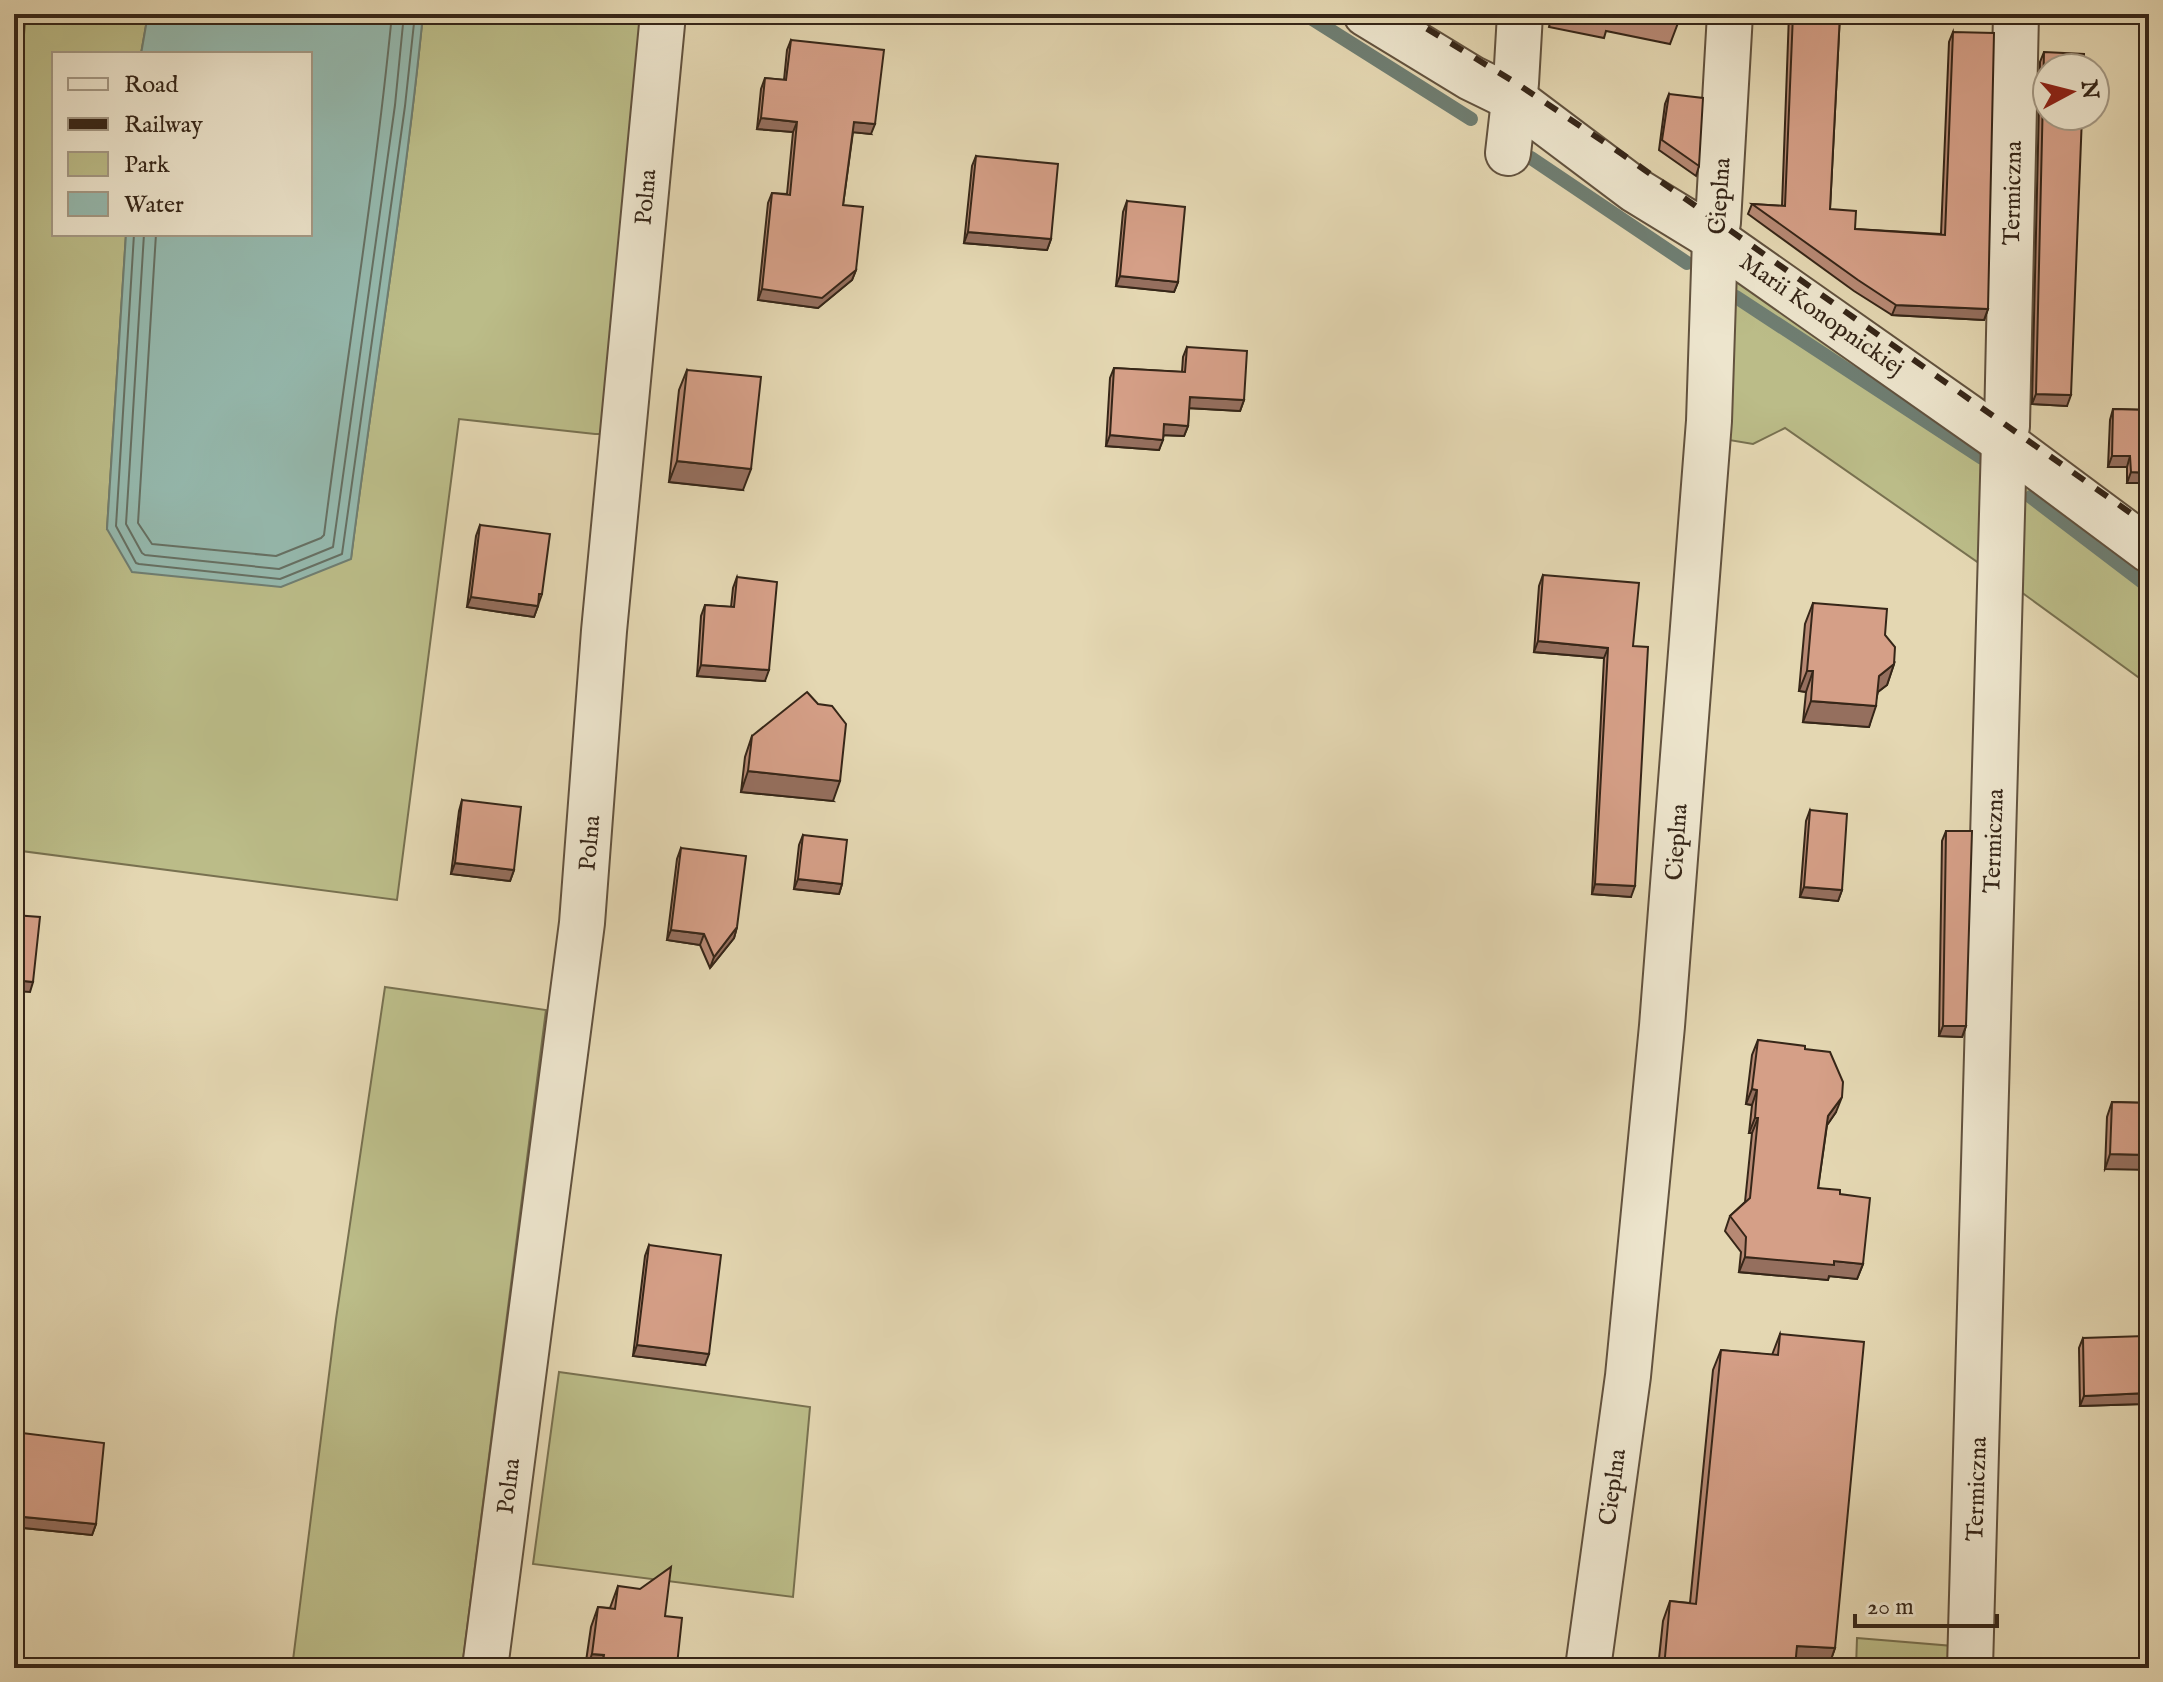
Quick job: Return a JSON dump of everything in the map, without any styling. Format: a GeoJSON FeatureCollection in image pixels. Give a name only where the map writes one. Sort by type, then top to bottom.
{"type":"FeatureCollection","features":[{"type":"Feature","properties":{"kind":"street","name":"Polna"},"geometry":{"type":"LineString","coordinates":[[485,1668],[582,923],[606,615],[663,14]]}},
{"type":"Feature","properties":{"kind":"street","name":"Marii Konopnickiej"},"geometry":{"type":"LineString","coordinates":[[1366,14],[1471,78],[1514,99],[1635,190],[1715,239],[2004,442],[2149,550]]}},
{"type":"Feature","properties":{"kind":"street"},"geometry":{"type":"LineString","coordinates":[[1508,153],[1520,14]]}},
{"type":"Feature","properties":{"kind":"street","name":"Cieplna"},"geometry":{"type":"LineString","coordinates":[[1588,1668],[1628,1376],[1662,1026],[1709,421],[1715,239],[1730,14]]}},
{"type":"Feature","properties":{"kind":"street","name":"Termiczna"},"geometry":{"type":"LineString","coordinates":[[1970,1668],[2004,442],[2007,426],[2016,14]]}},
{"type":"Feature","properties":{"kind":"green space"},"geometry":{"type":"Polygon","coordinates":[[[26,14],[148,14],[141,52],[52,52],[52,236],[126,236],[107,529],[351,558],[423,14],[648,14],[612,434],[459,419],[397,900],[14,850],[14,137],[26,14]]]}},
{"type":"Feature","properties":{"kind":"green space"},"geometry":{"type":"Polygon","coordinates":[[[1731,276],[1994,446],[1996,575],[1785,428],[1753,444],[1723,439],[1731,276]]]}},
{"type":"Feature","properties":{"kind":"green space"},"geometry":{"type":"Polygon","coordinates":[[[2020,466],[2149,566],[2149,685],[2017,589],[2020,466]]]}},
{"type":"Feature","properties":{"kind":"green space"},"geometry":{"type":"Polygon","coordinates":[[[385,987],[546,1010],[462,1668],[292,1668],[336,1319],[385,987]]]}},
{"type":"Feature","properties":{"kind":"green space"},"geometry":{"type":"Polygon","coordinates":[[[559,1372],[810,1407],[793,1597],[533,1564],[559,1372]]]}},
{"type":"Feature","properties":{"kind":"green space"},"geometry":{"type":"Polygon","coordinates":[[[1857,1638],[1953,1646],[1952,1668],[1856,1668],[1857,1638]]]}},
{"type":"Feature","properties":{"kind":"water"},"geometry":{"type":"Polygon","coordinates":[[[148,14],[423,14],[351,559],[281,587],[132,572],[107,529],[126,236],[312,236],[312,52],[141,52],[148,14]]]}},
{"type":"Feature","properties":{"kind":"building"},"geometry":{"type":"Polygon","coordinates":[[[1631,14],[1680,14],[1678,23],[1631,14]]]}},
{"type":"Feature","properties":{"kind":"building"},"geometry":{"type":"Polygon","coordinates":[[[1793,14],[1840,14],[1830,209],[1856,211],[1855,229],[1945,235],[1953,32],[1994,33],[1988,309],[1896,305],[1752,204],[1785,206],[1793,14]]]}},
{"type":"Feature","properties":{"kind":"building"},"geometry":{"type":"Polygon","coordinates":[[[791,40],[884,50],[875,124],[854,122],[843,205],[863,207],[856,270],[822,298],[762,289],[772,193],[790,195],[797,122],[761,118],[765,78],[786,80],[791,40]]]}},
{"type":"Feature","properties":{"kind":"building"},"geometry":{"type":"Polygon","coordinates":[[[1669,94],[1703,98],[1699,166],[1662,140],[1669,94]]]}},
{"type":"Feature","properties":{"kind":"building"},"geometry":{"type":"Polygon","coordinates":[[[2042,132],[2081,132],[2071,395],[2036,394],[2042,132]]]}},
{"type":"Feature","properties":{"kind":"building"},"geometry":{"type":"Polygon","coordinates":[[[976,156],[1058,164],[1051,239],[968,232],[976,156]]]}},
{"type":"Feature","properties":{"kind":"building"},"geometry":{"type":"Polygon","coordinates":[[[1127,201],[1185,207],[1178,282],[1120,276],[1127,201]]]}},
{"type":"Feature","properties":{"kind":"building"},"geometry":{"type":"Polygon","coordinates":[[[1187,347],[1247,351],[1244,400],[1190,397],[1188,426],[1164,424],[1163,440],[1110,435],[1114,368],[1185,372],[1187,347]]]}},
{"type":"Feature","properties":{"kind":"building"},"geometry":{"type":"Polygon","coordinates":[[[687,370],[761,377],[751,469],[677,461],[687,370]]]}},
{"type":"Feature","properties":{"kind":"building"},"geometry":{"type":"Polygon","coordinates":[[[2113,409],[2149,410],[2149,473],[2131,472],[2130,456],[2112,456],[2113,409]]]}},
{"type":"Feature","properties":{"kind":"building"},"geometry":{"type":"Polygon","coordinates":[[[480,525],[550,534],[538,606],[471,597],[480,525]]]}},
{"type":"Feature","properties":{"kind":"building"},"geometry":{"type":"Polygon","coordinates":[[[1543,575],[1639,583],[1633,646],[1648,647],[1635,886],[1595,884],[1608,648],[1538,641],[1543,575]]]}},
{"type":"Feature","properties":{"kind":"building"},"geometry":{"type":"Polygon","coordinates":[[[737,577],[777,582],[769,670],[701,665],[705,605],[734,607],[737,577]]]}},
{"type":"Feature","properties":{"kind":"building"},"geometry":{"type":"Polygon","coordinates":[[[1813,603],[1887,609],[1885,635],[1895,647],[1894,664],[1879,676],[1876,706],[1811,701],[1813,671],[1807,671],[1813,603]]]}},
{"type":"Feature","properties":{"kind":"building"},"geometry":{"type":"Polygon","coordinates":[[[807,692],[818,704],[832,706],[846,724],[840,781],[748,771],[752,736],[807,692]]]}},
{"type":"Feature","properties":{"kind":"building"},"geometry":{"type":"Polygon","coordinates":[[[462,800],[521,807],[514,870],[455,863],[462,800]]]}},
{"type":"Feature","properties":{"kind":"building"},"geometry":{"type":"Polygon","coordinates":[[[1810,810],[1847,814],[1842,890],[1804,887],[1810,810]]]}},
{"type":"Feature","properties":{"kind":"building"},"geometry":{"type":"Polygon","coordinates":[[[1946,831],[1972,831],[1966,1026],[1943,1026],[1946,831]]]}},
{"type":"Feature","properties":{"kind":"building"},"geometry":{"type":"Polygon","coordinates":[[[803,835],[847,840],[842,884],[798,879],[803,835]]]}},
{"type":"Feature","properties":{"kind":"building"},"geometry":{"type":"Polygon","coordinates":[[[681,848],[746,856],[737,927],[714,957],[704,934],[671,930],[681,848]]]}},
{"type":"Feature","properties":{"kind":"building"},"geometry":{"type":"Polygon","coordinates":[[[14,915],[40,917],[33,982],[14,980],[14,915]]]}},
{"type":"Feature","properties":{"kind":"building"},"geometry":{"type":"Polygon","coordinates":[[[1758,1040],[1830,1052],[1843,1082],[1842,1097],[1828,1116],[1818,1188],[1870,1198],[1863,1264],[1834,1261],[1834,1265],[1745,1257],[1746,1237],[1730,1216],[1750,1198],[1758,1118],[1755,1118],[1757,1090],[1752,1089],[1758,1040]]]}},
{"type":"Feature","properties":{"kind":"building"},"geometry":{"type":"Polygon","coordinates":[[[2112,1102],[2149,1103],[2149,1155],[2110,1154],[2112,1102]]]}},
{"type":"Feature","properties":{"kind":"building"},"geometry":{"type":"Polygon","coordinates":[[[649,1245],[721,1255],[709,1354],[637,1345],[649,1245]]]}},
{"type":"Feature","properties":{"kind":"building"},"geometry":{"type":"Polygon","coordinates":[[[1780,1334],[1864,1342],[1835,1648],[1797,1646],[1795,1667],[1735,1661],[1735,1668],[1664,1668],[1670,1601],[1696,1604],[1721,1350],[1778,1355],[1780,1334]]]}},
{"type":"Feature","properties":{"kind":"building"},"geometry":{"type":"Polygon","coordinates":[[[2145,1336],[2147,1393],[2084,1396],[2083,1338],[2145,1336]]]}},
{"type":"Feature","properties":{"kind":"building"},"geometry":{"type":"Polygon","coordinates":[[[22,1433],[104,1443],[96,1524],[14,1516],[22,1433]]]}},
{"type":"Feature","properties":{"kind":"building"},"geometry":{"type":"Polygon","coordinates":[[[671,1567],[665,1616],[682,1618],[677,1665],[664,1664],[664,1668],[602,1668],[604,1655],[592,1654],[598,1607],[615,1609],[618,1586],[640,1589],[671,1567]]]}},
{"type":"Feature","properties":{"kind":"waterway"},"geometry":{"type":"LineString","coordinates":[[1311,18],[1471,119]]}},
{"type":"Feature","properties":{"kind":"waterway"},"geometry":{"type":"LineString","coordinates":[[1531,158],[1687,263]]}},
{"type":"Feature","properties":{"kind":"waterway"},"geometry":{"type":"LineString","coordinates":[[1736,297],[1982,458]]}},
{"type":"Feature","properties":{"kind":"waterway"},"geometry":{"type":"LineString","coordinates":[[2031,497],[2149,587]]}},
{"type":"Feature","properties":{"kind":"railway"},"geometry":{"type":"LineString","coordinates":[[1403,14],[1516,83],[1622,154],[2149,526]]}}]}
